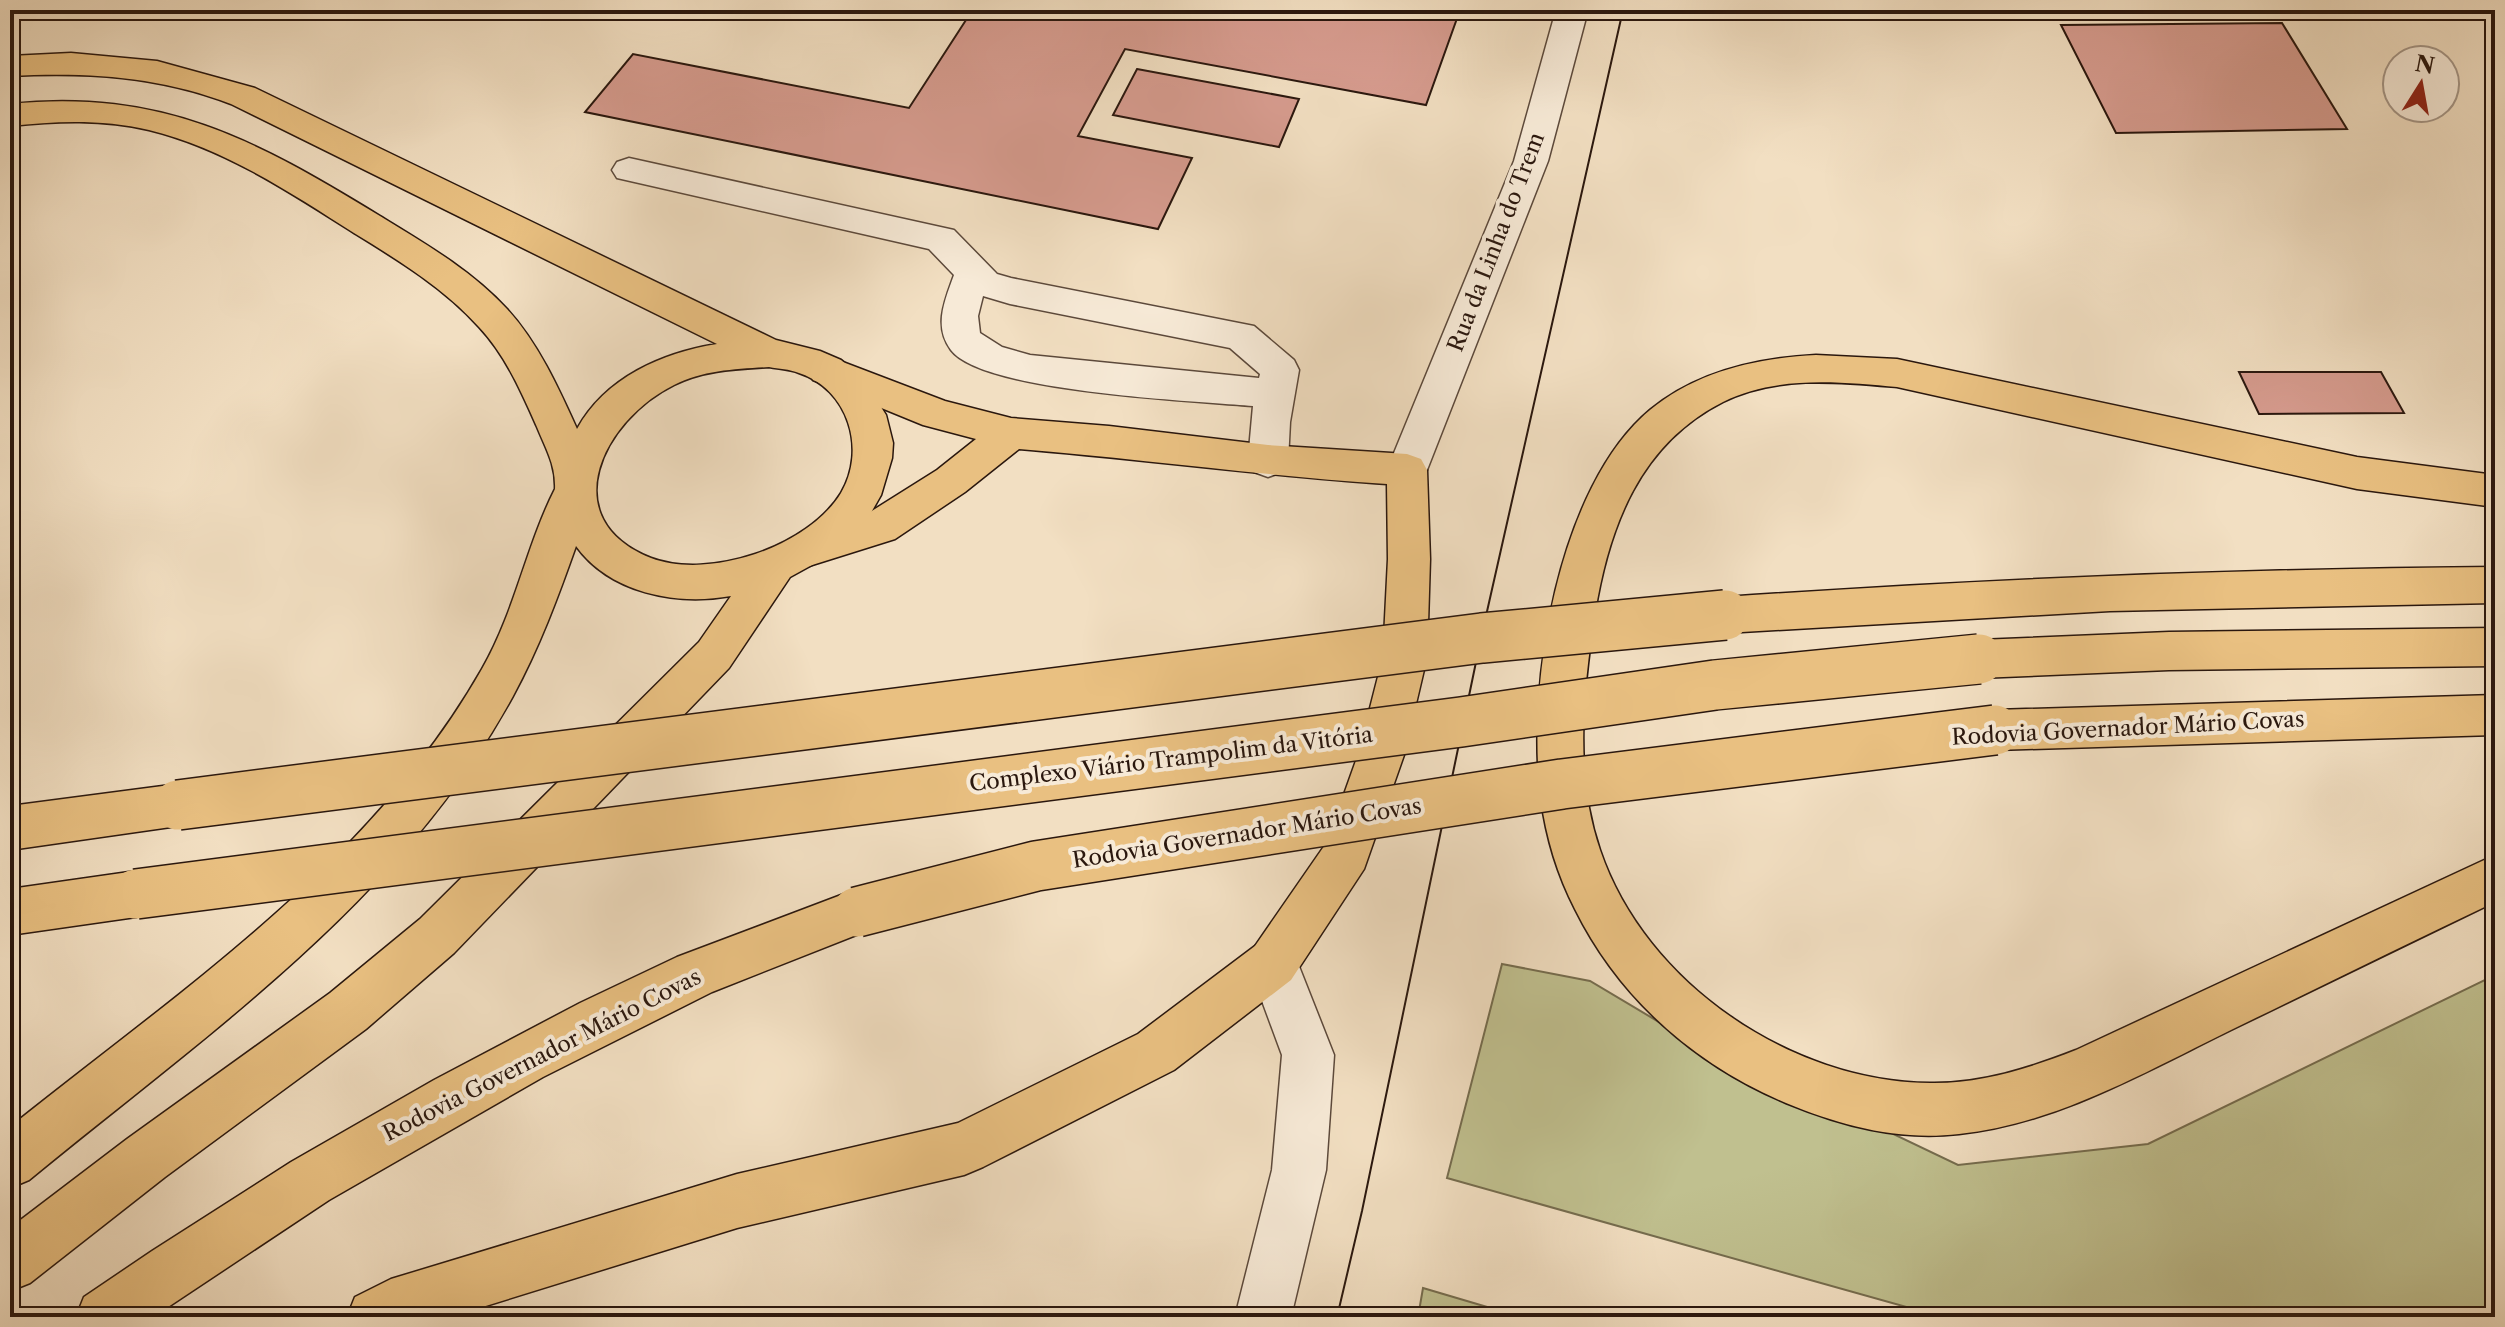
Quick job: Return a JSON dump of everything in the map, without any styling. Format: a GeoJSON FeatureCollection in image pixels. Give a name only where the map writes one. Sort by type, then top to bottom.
{"type":"FeatureCollection","features":[{"type":"Feature","properties":{"kind":"main road"},"geometry":{"type":"LineString","coordinates":[[10,66],[114,64],[201,79],[243,96],[769,353]]}},
{"type":"Feature","properties":{"kind":"main road"},"geometry":{"type":"LineString","coordinates":[[10,115],[73,111],[117,115],[202,134],[245,152],[407,249],[492,317],[520,355],[575,482],[586,532],[617,562],[663,580],[718,582],[880,527],[951,481],[1011,433]]}},
{"type":"Feature","properties":{"kind":"main road"},"geometry":{"type":"LineString","coordinates":[[10,1161],[255,965],[354,873],[396,825],[438,772],[485,704],[519,638],[575,482],[601,421],[647,382],[707,358],[769,353],[801,359],[937,414],[1011,433],[1109,441],[1268,461],[1407,470],[1409,559],[1405,657],[1381,755],[1347,853],[1273,963],[1156,1052],[964,1148],[737,1201],[391,1307],[375,1317]]}},
{"type":"Feature","properties":{"kind":"main road"},"geometry":{"type":"LineString","coordinates":[[2495,491],[2357,473],[1897,373],[1838,367],[1780,369],[1732,381],[1690,402],[1653,429],[1624,464],[1597,514],[1580,576],[1563,663],[1559,745],[1566,816],[1586,885],[1625,951],[1684,1013],[1773,1073],[1841,1098],[1905,1108],[1959,1109],[2028,1094],[2107,1063],[2495,878]]}},
{"type":"Feature","properties":{"kind":"main road"},"geometry":{"type":"LineString","coordinates":[[10,1263],[146,1158],[348,1011],[437,936],[714,655],[791,558],[856,504],[876,452],[864,404],[827,370]]}},
{"type":"Feature","properties":{"kind":"main road"},"geometry":{"type":"LineString","coordinates":[[10,828],[1482,638],[1953,598],[2286,586],[2495,585]]}},
{"type":"Feature","properties":{"kind":"main road","name":"Complexo Viário Trampolim da Vitória"},"geometry":{"type":"LineString","coordinates":[[10,912],[1461,722],[1715,685],[1979,659],[2169,651],[2495,647]]}},
{"type":"Feature","properties":{"kind":"main road","name":"Rodovia Governador Mário Covas"},"geometry":{"type":"LineString","coordinates":[[104,1317],[215,1240],[374,1141],[674,983],[857,912],[1036,866],[1562,784],[1995,730],[2495,715]]}},
{"type":"Feature","properties":{"kind":"street","name":"Rua da Linha do Trem"},"geometry":{"type":"LineString","coordinates":[[1407,470],[1531,161],[1572,10]]}},
{"type":"Feature","properties":{"kind":"street"},"geometry":{"type":"LineString","coordinates":[[629,170],[941,239],[984,283],[1010,291],[1241,336],[1280,370],[1268,461]]}},
{"type":"Feature","properties":{"kind":"street"},"geometry":{"type":"LineString","coordinates":[[973,274],[959,307],[957,327],[966,343],[992,359],[1030,369],[1275,394]]}},
{"type":"Feature","properties":{"kind":"street"},"geometry":{"type":"LineString","coordinates":[[1263,1317],[1299,1170],[1308,1055],[1273,963]]}},
{"type":"Feature","properties":{"kind":"green space"},"geometry":{"type":"Polygon","coordinates":[[[1502,964],[1590,981],[1659,1022],[1958,1165],[2148,1144],[2495,975],[2495,1317],[1942,1317],[1447,1178],[1502,964]]]}},
{"type":"Feature","properties":{"kind":"green space"},"geometry":{"type":"Polygon","coordinates":[[[1423,1288],[1521,1317],[1418,1317],[1423,1288]]]}},
{"type":"Feature","properties":{"kind":"building"},"geometry":{"type":"Polygon","coordinates":[[[914,10],[1460,10],[1426,105],[1125,49],[1078,136],[1192,158],[1158,229],[585,112],[633,54],[909,108],[966,20],[914,10]]]}},
{"type":"Feature","properties":{"kind":"building"},"geometry":{"type":"Polygon","coordinates":[[[2282,23],[2347,129],[2116,133],[2061,25],[2282,23]]]}},
{"type":"Feature","properties":{"kind":"building"},"geometry":{"type":"Polygon","coordinates":[[[1137,69],[1299,99],[1279,147],[1113,115],[1137,69]]]}},
{"type":"Feature","properties":{"kind":"building"},"geometry":{"type":"Polygon","coordinates":[[[2239,372],[2381,372],[2404,413],[2259,414],[2239,372]]]}},
{"type":"Feature","properties":{"kind":"tram line"},"geometry":{"type":"LineString","coordinates":[[1337,1317],[1362,1211],[1481,638],[1623,10]]}}]}
